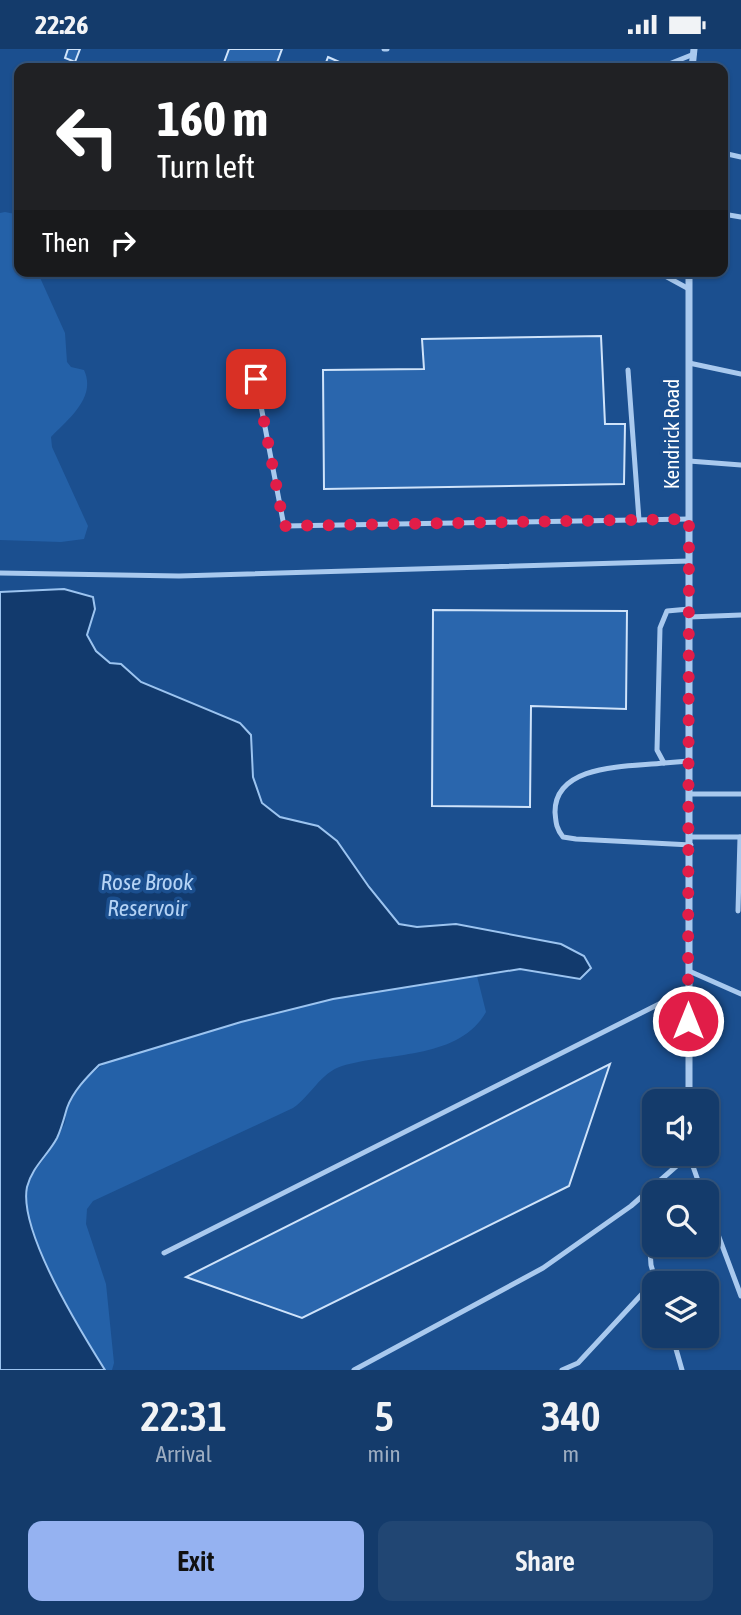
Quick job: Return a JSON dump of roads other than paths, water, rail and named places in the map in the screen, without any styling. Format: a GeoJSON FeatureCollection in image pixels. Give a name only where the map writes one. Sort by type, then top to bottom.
{"type":"FeatureCollection","features":[{"type":"Feature","properties":{"kind":"street","name":"Kendrick Road"},"geometry":{"type":"LineString","coordinates":[[689,277],[689,1089]]}},
{"type":"Feature","properties":{"kind":"lane"},"geometry":{"type":"LineString","coordinates":[[670,63],[694,52]]}},
{"type":"Feature","properties":{"kind":"lane"},"geometry":{"type":"LineString","coordinates":[[667,277],[689,289]]}},
{"type":"Feature","properties":{"kind":"lane"},"geometry":{"type":"LineString","coordinates":[[251,354],[284,526],[689,519]]}},
{"type":"Feature","properties":{"kind":"lane"},"geometry":{"type":"LineString","coordinates":[[689,363],[741,374]]}},
{"type":"Feature","properties":{"kind":"lane"},"geometry":{"type":"LineString","coordinates":[[628,370],[639,520]]}},
{"type":"Feature","properties":{"kind":"lane"},"geometry":{"type":"LineString","coordinates":[[689,461],[741,465]]}},
{"type":"Feature","properties":{"kind":"lane"},"geometry":{"type":"LineString","coordinates":[[0,573],[179,576],[689,561]]}},
{"type":"Feature","properties":{"kind":"lane"},"geometry":{"type":"LineString","coordinates":[[664,763],[657,750],[660,628],[667,611],[741,615]]}},
{"type":"Feature","properties":{"kind":"lane"},"geometry":{"type":"LineString","coordinates":[[689,761],[591,772],[570,780],[555,803],[557,828],[563,837],[576,839],[691,841],[741,837],[738,911]]}},
{"type":"Feature","properties":{"kind":"lane"},"geometry":{"type":"LineString","coordinates":[[690,794],[741,794]]}},
{"type":"Feature","properties":{"kind":"lane"},"geometry":{"type":"LineString","coordinates":[[689,971],[741,993]]}},
{"type":"Feature","properties":{"kind":"lane"},"geometry":{"type":"LineString","coordinates":[[164,1253],[669,999],[688,995]]}},
{"type":"Feature","properties":{"kind":"lane"},"geometry":{"type":"LineString","coordinates":[[660,1180],[675,1166]]}},
{"type":"Feature","properties":{"kind":"lane"},"geometry":{"type":"LineString","coordinates":[[354,1370],[543,1268],[642,1195]]}},
{"type":"Feature","properties":{"kind":"lane"},"geometry":{"type":"LineString","coordinates":[[719,1237],[741,1296]]}},
{"type":"Feature","properties":{"kind":"lane"},"geometry":{"type":"LineString","coordinates":[[562,1370],[578,1363],[642,1296]]}},
{"type":"Feature","properties":{"kind":"lane"},"geometry":{"type":"LineString","coordinates":[[676,1348],[682,1370]]}},
{"type":"Feature","properties":{"kind":"water","name":"Rose Brook Reservoir"},"geometry":{"type":"Polygon","coordinates":[[[64,589],[93,597],[95,609],[87,635],[96,651],[110,663],[121,664],[141,682],[240,723],[251,735],[253,777],[262,803],[280,817],[318,826],[337,841],[399,924],[417,927],[456,924],[561,944],[584,956],[591,968],[580,979],[520,969],[333,999],[241,1022],[99,1065],[73,1096],[57,1138],[33,1173],[27,1187],[27,1206],[41,1254],[81,1332],[105,1370],[0,1370],[0,592],[64,589]]]}}]}
